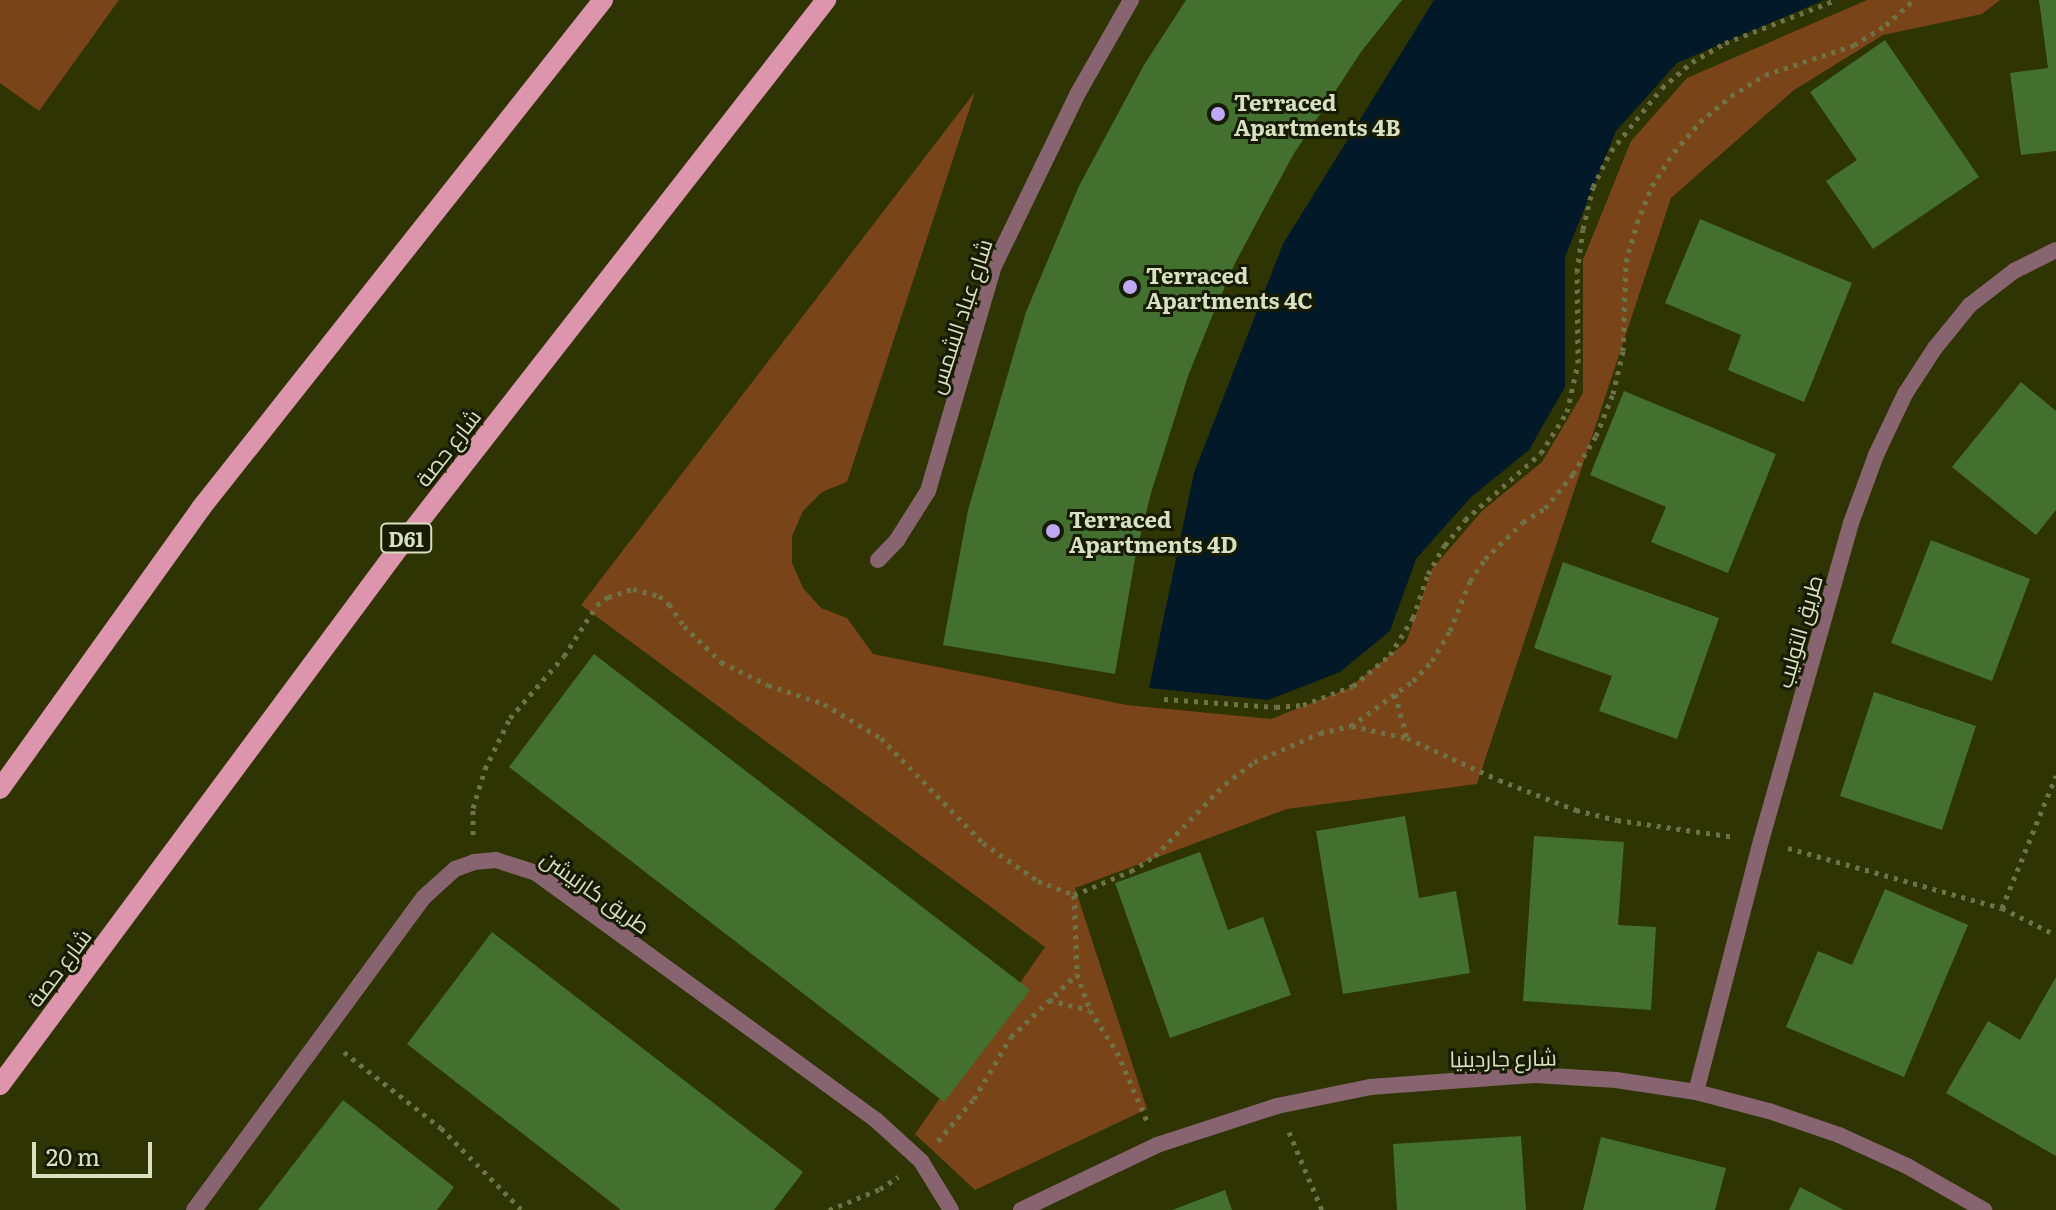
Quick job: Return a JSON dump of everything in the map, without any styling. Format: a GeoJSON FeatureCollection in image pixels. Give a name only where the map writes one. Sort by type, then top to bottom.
{"type":"FeatureCollection","features":[{"type":"Feature","properties":{"kind":"main road"},"geometry":{"type":"LineString","coordinates":[[0,789],[201,508],[603,0]]}},
{"type":"Feature","properties":{"kind":"main road","name":"شارع حصة"},"geometry":{"type":"LineString","coordinates":[[0,1085],[394,554],[826,0]]}},
{"type":"Feature","properties":{"kind":"street","name":"شارع عباد الشمس"},"geometry":{"type":"LineString","coordinates":[[878,560],[906,528],[928,491],[994,266],[1078,93],[1131,0]]}},
{"type":"Feature","properties":{"kind":"street","name":"طريق التوليب"},"geometry":{"type":"LineString","coordinates":[[1696,1092],[1761,841],[1851,523],[1876,455],[1905,394],[1935,348],[1970,305],[2014,271],[2056,250]]}},
{"type":"Feature","properties":{"kind":"street","name":"طريق كارنيشن"},"geometry":{"type":"LineString","coordinates":[[474,862],[496,860],[536,873],[876,1120],[921,1161],[951,1210]]}},
{"type":"Feature","properties":{"kind":"street"},"geometry":{"type":"LineString","coordinates":[[194,1210],[431,889],[455,869],[474,862]]}},
{"type":"Feature","properties":{"kind":"street","name":"شارع جاردينيا"},"geometry":{"type":"LineString","coordinates":[[1021,1210],[1157,1145],[1277,1106],[1370,1087],[1535,1075],[1616,1080],[1696,1092],[1769,1111],[1839,1135],[1907,1166],[1984,1210]]}},
{"type":"Feature","properties":{"kind":"path"},"geometry":{"type":"LineString","coordinates":[[1164,699],[1276,707],[1303,705],[1353,686],[1390,655],[1413,618],[1428,574],[1445,545],[1465,520],[1541,453],[1567,412],[1578,363],[1577,272],[1583,229],[1593,187],[1611,151],[1653,98],[1692,62],[1725,43],[1836,0]]}},
{"type":"Feature","properties":{"kind":"path"},"geometry":{"type":"LineString","coordinates":[[474,862],[473,808],[485,769],[510,718],[564,656],[597,605],[608,597],[633,589],[659,596],[669,604],[684,626],[721,662],[756,680],[824,704],[881,738],[983,843],[1038,881],[1074,895],[1098,887],[1155,856],[1225,784],[1254,762],[1320,733],[1351,726],[1395,694],[1432,661],[1450,631],[1470,581],[1485,559],[1523,522],[1545,508],[1573,474],[1596,436],[1613,394],[1623,351],[1626,262],[1633,236],[1652,186],[1674,152],[1700,122],[1731,96],[1765,75],[1854,45],[1886,25],[1914,0]]}},
{"type":"Feature","properties":{"kind":"path"},"geometry":{"type":"LineString","coordinates":[[1395,694],[1407,738]]}},
{"type":"Feature","properties":{"kind":"path"},"geometry":{"type":"LineString","coordinates":[[1351,726],[1407,738],[1524,791],[1576,810],[1617,820],[1761,841],[2002,908],[2056,935]]}},
{"type":"Feature","properties":{"kind":"path"},"geometry":{"type":"LineString","coordinates":[[2002,908],[2056,776]]}},
{"type":"Feature","properties":{"kind":"path"},"geometry":{"type":"LineString","coordinates":[[1074,895],[1077,974],[1090,1010],[1117,1052],[1157,1145]]}},
{"type":"Feature","properties":{"kind":"path"},"geometry":{"type":"LineString","coordinates":[[829,1210],[880,1189],[921,1161],[974,1099],[1011,1037],[1077,974]]}},
{"type":"Feature","properties":{"kind":"path"},"geometry":{"type":"LineString","coordinates":[[1049,1000],[1090,1010]]}},
{"type":"Feature","properties":{"kind":"path"},"geometry":{"type":"LineString","coordinates":[[324,1036],[441,1128],[522,1210]]}},
{"type":"Feature","properties":{"kind":"path"},"geometry":{"type":"LineString","coordinates":[[1277,1106],[1322,1210]]}},
{"type":"Feature","properties":{"kind":"shaded area"},"geometry":{"type":"Polygon","coordinates":[[[0,0],[119,0],[39,111],[0,83],[0,0]]]}},
{"type":"Feature","properties":{"kind":"shaded area"},"geometry":{"type":"Polygon","coordinates":[[[1867,0],[2000,0],[1982,14],[1883,35],[1794,90],[1671,198],[1477,784],[1287,809],[1075,888],[1147,1109],[975,1190],[915,1134],[1045,947],[581,605],[975,92],[847,482],[822,492],[803,511],[792,536],[792,563],[803,588],[821,608],[847,618],[873,654],[1127,705],[1271,719],[1349,688],[1406,642],[1432,569],[1482,511],[1542,462],[1583,393],[1583,260],[1631,141],[1687,78],[1867,0]]]}},
{"type":"Feature","properties":{"kind":"water"},"geometry":{"type":"Polygon","coordinates":[[[1434,0],[1824,0],[1677,63],[1616,131],[1565,257],[1565,387],[1529,450],[1470,498],[1416,559],[1390,631],[1340,672],[1268,700],[1149,688],[1194,473],[1283,244],[1434,0]]]}},
{"type":"Feature","properties":{"kind":"building"},"geometry":{"type":"Polygon","coordinates":[[[1186,0],[1402,0],[1361,52],[1293,155],[1235,263],[1211,319],[1188,376],[1151,493],[1136,553],[1115,674],[943,645],[968,510],[1026,312],[1079,186],[1144,65],[1186,0]]]}},
{"type":"Feature","properties":{"kind":"building"},"geometry":{"type":"Polygon","coordinates":[[[2039,0],[2056,0],[2056,151],[2021,155],[2010,73],[2048,68],[2039,0]]]}},
{"type":"Feature","properties":{"kind":"building"},"geometry":{"type":"Polygon","coordinates":[[[1885,40],[1979,177],[1873,249],[1826,181],[1857,160],[1810,92],[1885,40]]]}},
{"type":"Feature","properties":{"kind":"building"},"geometry":{"type":"Polygon","coordinates":[[[1700,219],[1852,283],[1804,402],[1728,370],[1741,335],[1665,303],[1700,219]]]}},
{"type":"Feature","properties":{"kind":"building"},"geometry":{"type":"Polygon","coordinates":[[[2021,382],[2056,411],[2056,510],[2036,535],[1952,467],[2021,382]]]}},
{"type":"Feature","properties":{"kind":"building"},"geometry":{"type":"Polygon","coordinates":[[[1624,391],[1776,454],[1728,573],[1651,542],[1666,507],[1590,475],[1624,391]]]}},
{"type":"Feature","properties":{"kind":"building"},"geometry":{"type":"Polygon","coordinates":[[[1931,540],[2030,579],[1992,681],[1891,643],[1931,540]]]}},
{"type":"Feature","properties":{"kind":"building"},"geometry":{"type":"Polygon","coordinates":[[[1563,562],[1719,618],[1677,739],[1599,711],[1612,676],[1534,648],[1563,562]]]}},
{"type":"Feature","properties":{"kind":"building"},"geometry":{"type":"Polygon","coordinates":[[[594,654],[1030,990],[944,1102],[509,767],[594,654]]]}},
{"type":"Feature","properties":{"kind":"building"},"geometry":{"type":"Polygon","coordinates":[[[1874,692],[1976,726],[1942,830],[1840,796],[1874,692]]]}},
{"type":"Feature","properties":{"kind":"building"},"geometry":{"type":"Polygon","coordinates":[[[1405,816],[1419,898],[1456,891],[1470,973],[1343,994],[1316,831],[1405,816]]]}},
{"type":"Feature","properties":{"kind":"building"},"geometry":{"type":"Polygon","coordinates":[[[1534,836],[1624,842],[1618,925],[1656,927],[1651,1010],[1523,1001],[1534,836]]]}},
{"type":"Feature","properties":{"kind":"building"},"geometry":{"type":"Polygon","coordinates":[[[1200,852],[1228,930],[1263,917],[1291,995],[1170,1038],[1115,883],[1200,852]]]}},
{"type":"Feature","properties":{"kind":"building"},"geometry":{"type":"Polygon","coordinates":[[[1885,889],[1968,925],[1904,1077],[1786,1027],[1818,951],[1852,965],[1885,889]]]}},
{"type":"Feature","properties":{"kind":"building"},"geometry":{"type":"Polygon","coordinates":[[[492,932],[803,1172],[774,1210],[621,1210],[407,1044],[492,932]]]}},
{"type":"Feature","properties":{"kind":"building"},"geometry":{"type":"Polygon","coordinates":[[[2056,977],[2056,1156],[1946,1093],[1988,1021],[2020,1040],[2056,977]]]}},
{"type":"Feature","properties":{"kind":"building"},"geometry":{"type":"Polygon","coordinates":[[[343,1100],[454,1187],[437,1210],[258,1210],[343,1100]]]}},
{"type":"Feature","properties":{"kind":"building"},"geometry":{"type":"Polygon","coordinates":[[[1521,1136],[1526,1210],[1397,1210],[1393,1144],[1521,1136]]]}},
{"type":"Feature","properties":{"kind":"building"},"geometry":{"type":"Polygon","coordinates":[[[1601,1137],[1726,1168],[1715,1210],[1583,1210],[1601,1137]]]}},
{"type":"Feature","properties":{"kind":"building"},"geometry":{"type":"Polygon","coordinates":[[[1800,1187],[1844,1210],[1789,1210],[1800,1187]]]}},
{"type":"Feature","properties":{"kind":"building"},"geometry":{"type":"Polygon","coordinates":[[[1225,1190],[1232,1210],[1172,1210],[1225,1190]]]}},
{"type":"Feature","properties":{"kind":"place","name":"Terraced Apartments 4B"},"geometry":{"type":"Point","coordinates":[1218,114]}},
{"type":"Feature","properties":{"kind":"place","name":"Terraced Apartments 4C"},"geometry":{"type":"Point","coordinates":[1130,287]}},
{"type":"Feature","properties":{"kind":"place","name":"Terraced Apartments 4D"},"geometry":{"type":"Point","coordinates":[1053,531]}}]}
